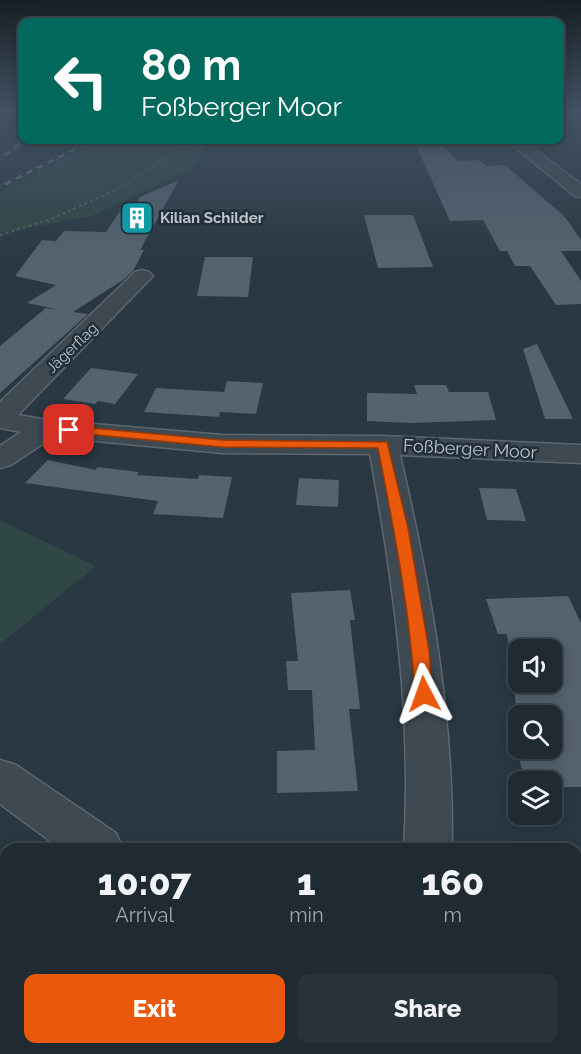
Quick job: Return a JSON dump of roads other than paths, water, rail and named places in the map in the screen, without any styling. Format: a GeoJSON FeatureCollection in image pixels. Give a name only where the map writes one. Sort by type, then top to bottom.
{"type":"FeatureCollection","features":[{"type":"Feature","properties":{"kind":"street"},"geometry":{"type":"LineString","coordinates":[[541,161],[581,192]]}},
{"type":"Feature","properties":{"kind":"street","name":"Jägerflag"},"geometry":{"type":"LineString","coordinates":[[0,418],[142,276]]}},
{"type":"Feature","properties":{"kind":"street","name":"Foßberger Moor"},"geometry":{"type":"LineString","coordinates":[[0,418],[47,428],[222,444],[383,445],[581,453]]}},
{"type":"Feature","properties":{"kind":"street"},"geometry":{"type":"LineString","coordinates":[[0,459],[47,428]]}},
{"type":"Feature","properties":{"kind":"street"},"geometry":{"type":"LineString","coordinates":[[383,445],[401,528],[421,650],[431,804],[429,843]]}},
{"type":"Feature","properties":{"kind":"street"},"geometry":{"type":"LineString","coordinates":[[0,779],[91,843]]}},
{"type":"Feature","properties":{"kind":"railway"},"geometry":{"type":"LineString","coordinates":[[0,187],[51,161]]}},
{"type":"Feature","properties":{"kind":"place","name":"Kilian Schilder"},"geometry":{"type":"Point","coordinates":[137,218]}}]}
